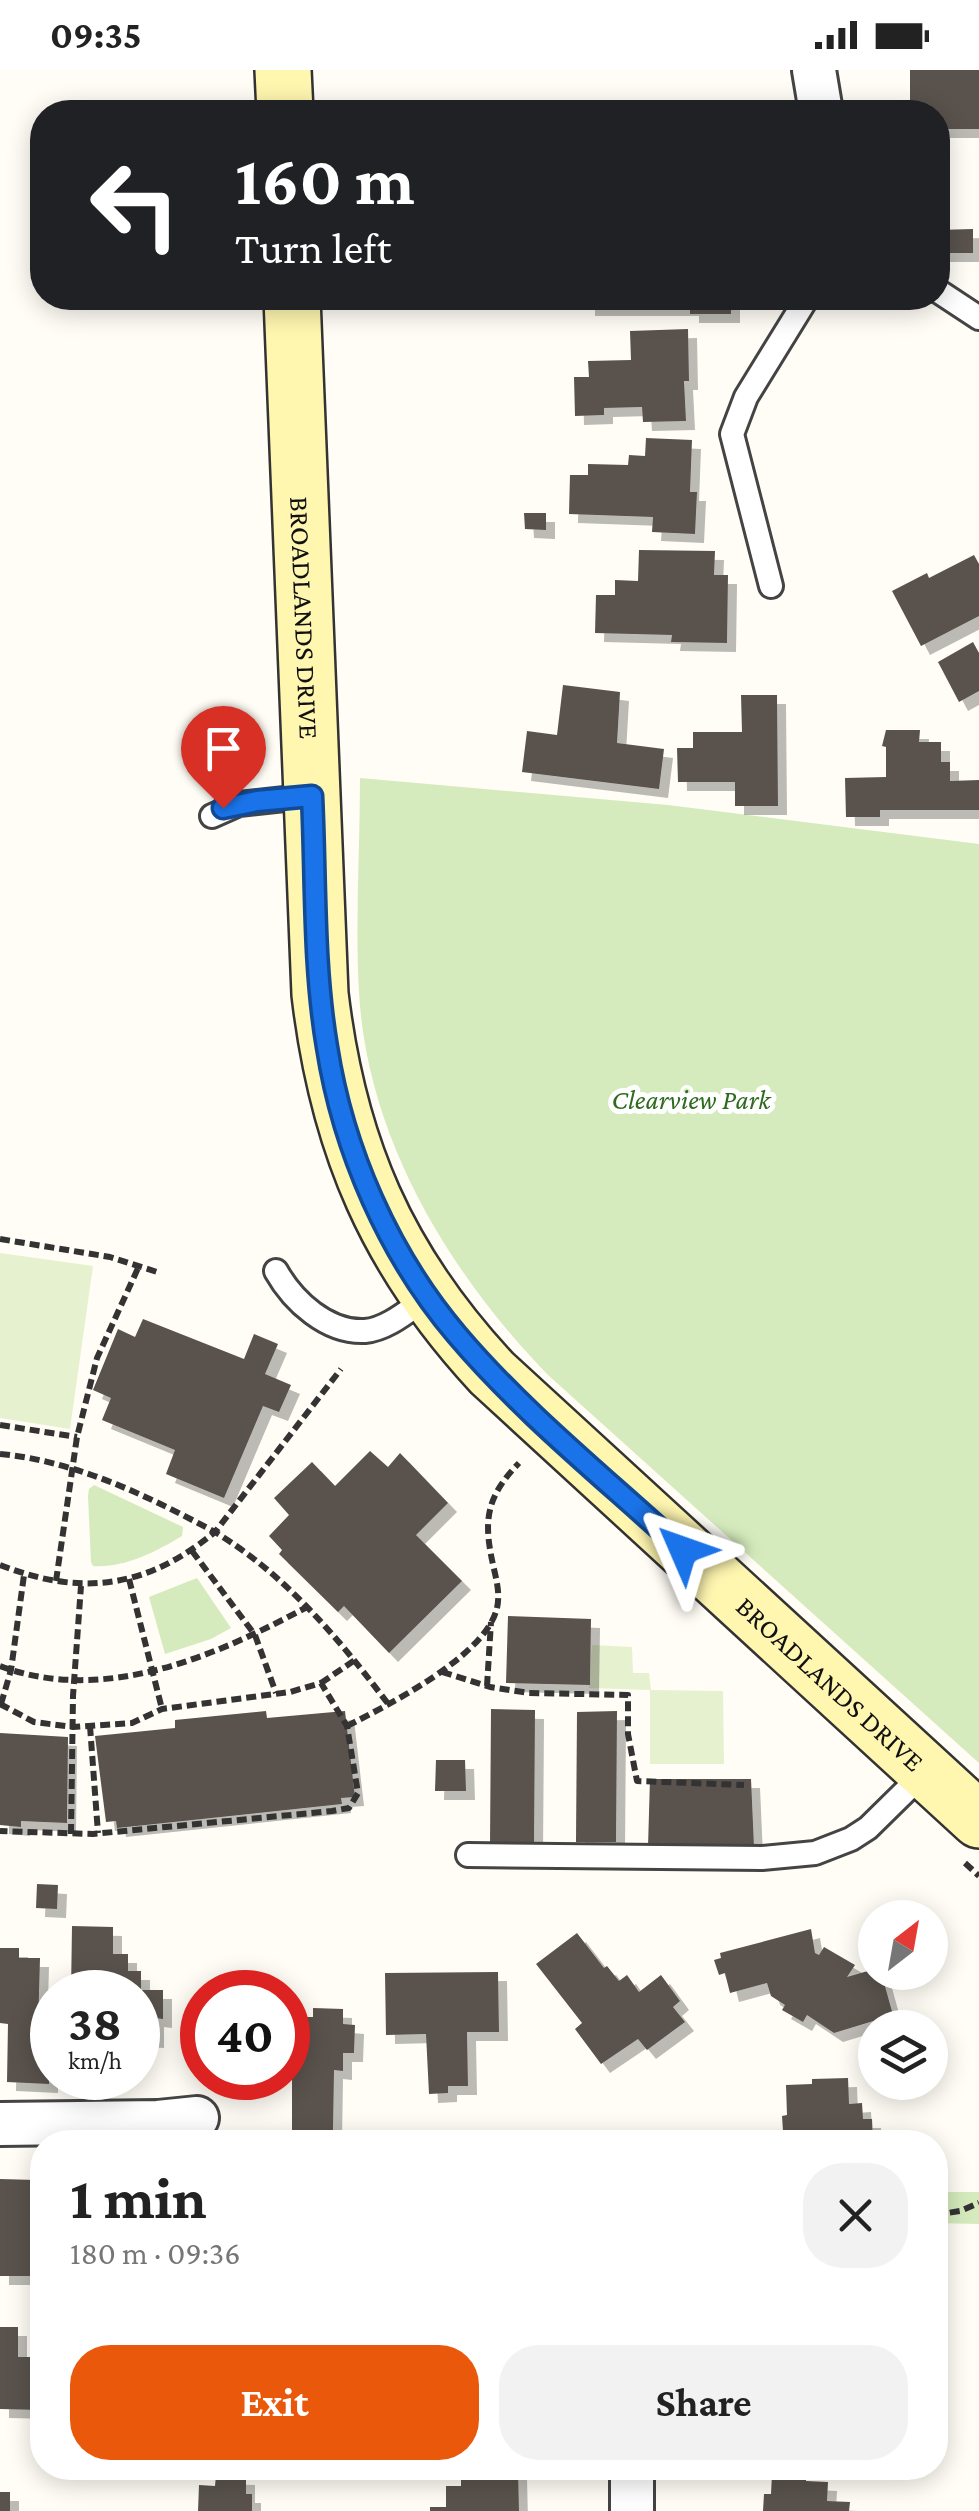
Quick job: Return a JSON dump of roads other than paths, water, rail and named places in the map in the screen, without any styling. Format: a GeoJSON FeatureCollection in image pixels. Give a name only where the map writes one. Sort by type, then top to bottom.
{"type":"FeatureCollection","features":[{"type":"Feature","properties":{"kind":"street"},"geometry":{"type":"LineString","coordinates":[[283,70],[284,100]]}},
{"type":"Feature","properties":{"kind":"street"},"geometry":{"type":"LineString","coordinates":[[814,70],[819,100]]}},
{"type":"Feature","properties":{"kind":"street","name":"BROADLANDS DRIVE"},"geometry":{"type":"LineString","coordinates":[[292,310],[320,994],[336,1097],[373,1200],[428,1297],[504,1386],[926,1772],[970,1840]]}},
{"type":"Feature","properties":{"kind":"street"},"geometry":{"type":"LineString","coordinates":[[0,2124],[197,2118]]}},
{"type":"Feature","properties":{"kind":"street"},"geometry":{"type":"LineString","coordinates":[[632,2480],[632,2511]]}},
{"type":"Feature","properties":{"kind":"lane"},"geometry":{"type":"LineString","coordinates":[[950,298],[979,318]]}},
{"type":"Feature","properties":{"kind":"lane"},"geometry":{"type":"LineString","coordinates":[[771,586],[732,434],[746,397],[800,310]]}},
{"type":"Feature","properties":{"kind":"lane"},"geometry":{"type":"LineString","coordinates":[[212,816],[239,804],[312,796]]}},
{"type":"Feature","properties":{"kind":"lane"},"geometry":{"type":"LineString","coordinates":[[276,1271],[304,1307],[351,1329],[368,1331],[391,1322],[428,1297]]}},
{"type":"Feature","properties":{"kind":"lane"},"geometry":{"type":"LineString","coordinates":[[468,1854],[762,1858],[816,1853],[850,1840],[868,1828],[926,1772]]}},
{"type":"Feature","properties":{"kind":"park label","name":"Clearview Park"},"geometry":{"type":"Point","coordinates":[691,1099]}}]}
